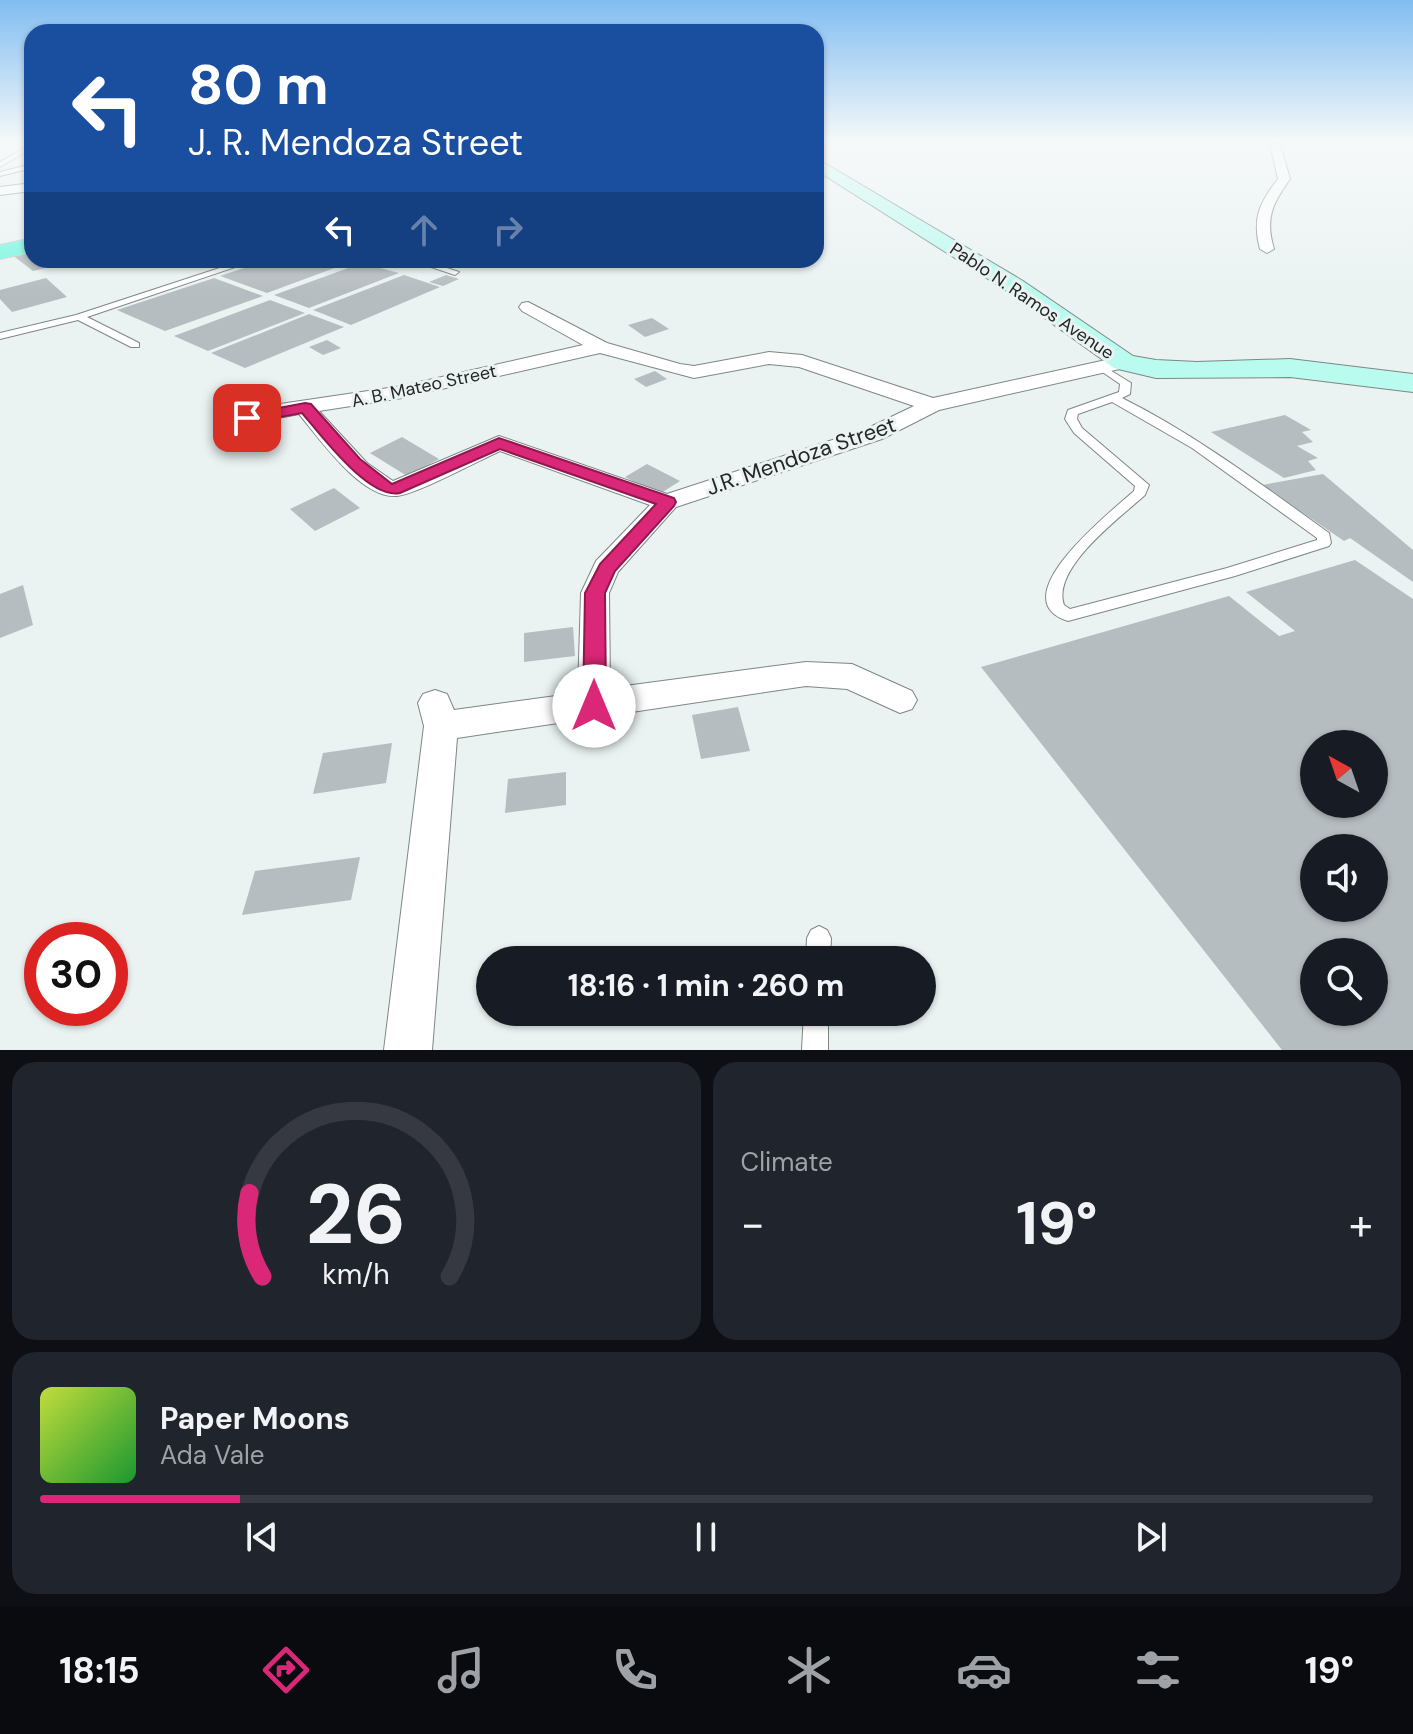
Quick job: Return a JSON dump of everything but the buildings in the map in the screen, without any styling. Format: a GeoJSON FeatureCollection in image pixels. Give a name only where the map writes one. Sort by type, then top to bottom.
{"type":"FeatureCollection","features":[{"type":"Feature","properties":{"kind":"street","name":"Pablo N. Ramos Avenue"},"geometry":{"type":"LineString","coordinates":[[865,193],[1015,286],[1112,365],[1197,371],[1290,368],[1413,383]]}},
{"type":"Feature","properties":{"kind":"street"},"geometry":{"type":"LineString","coordinates":[[1267,249],[1259,225],[1273,193]]}},
{"type":"Feature","properties":{"kind":"street"},"geometry":{"type":"LineString","coordinates":[[528,307],[600,347],[694,372],[769,358],[802,361],[932,405]]}},
{"type":"Feature","properties":{"kind":"street","name":"A. B. Mateo Street"},"geometry":{"type":"LineString","coordinates":[[247,418],[402,392],[600,347]]}},
{"type":"Feature","properties":{"kind":"street","name":"J.R. Mendoza Street"},"geometry":{"type":"LineString","coordinates":[[667,502],[874,434],[932,405],[1112,365]]}},
{"type":"Feature","properties":{"kind":"street"},"geometry":{"type":"LineString","coordinates":[[305,407],[354,462],[387,488],[394,489],[499,443],[667,502],[606,568],[595,593],[594,706]]}},
{"type":"Feature","properties":{"kind":"street"},"geometry":{"type":"LineString","coordinates":[[408,1050],[438,715],[594,706],[806,674],[852,677],[900,700]]}},
{"type":"Feature","properties":{"kind":"lane"},"geometry":{"type":"LineString","coordinates":[[0,336],[79,317],[228,268]]}},
{"type":"Feature","properties":{"kind":"lane"},"geometry":{"type":"LineString","coordinates":[[441,268],[455,272]]}},
{"type":"Feature","properties":{"kind":"lane"},"geometry":{"type":"LineString","coordinates":[[79,317],[135,345]]}},
{"type":"Feature","properties":{"kind":"lane"},"geometry":{"type":"LineString","coordinates":[[1112,365],[1126,383],[1124,394],[1072,412],[1071,419],[1078,430],[1142,485],[1140,492],[1077,547],[1064,565],[1053,603],[1058,609],[1068,615],[1230,572],[1324,543],[1324,536],[1245,479],[1151,416],[1115,399]]}},
{"type":"Feature","properties":{"kind":"lane"},"geometry":{"type":"LineString","coordinates":[[815,1050],[816,1026]]}},
{"type":"Feature","properties":{"kind":"route"},"geometry":{"type":"LineString","coordinates":[[247,418],[305,407],[354,462],[387,488],[394,489],[499,443],[667,502],[606,568],[595,593],[594,706]]}}]}
